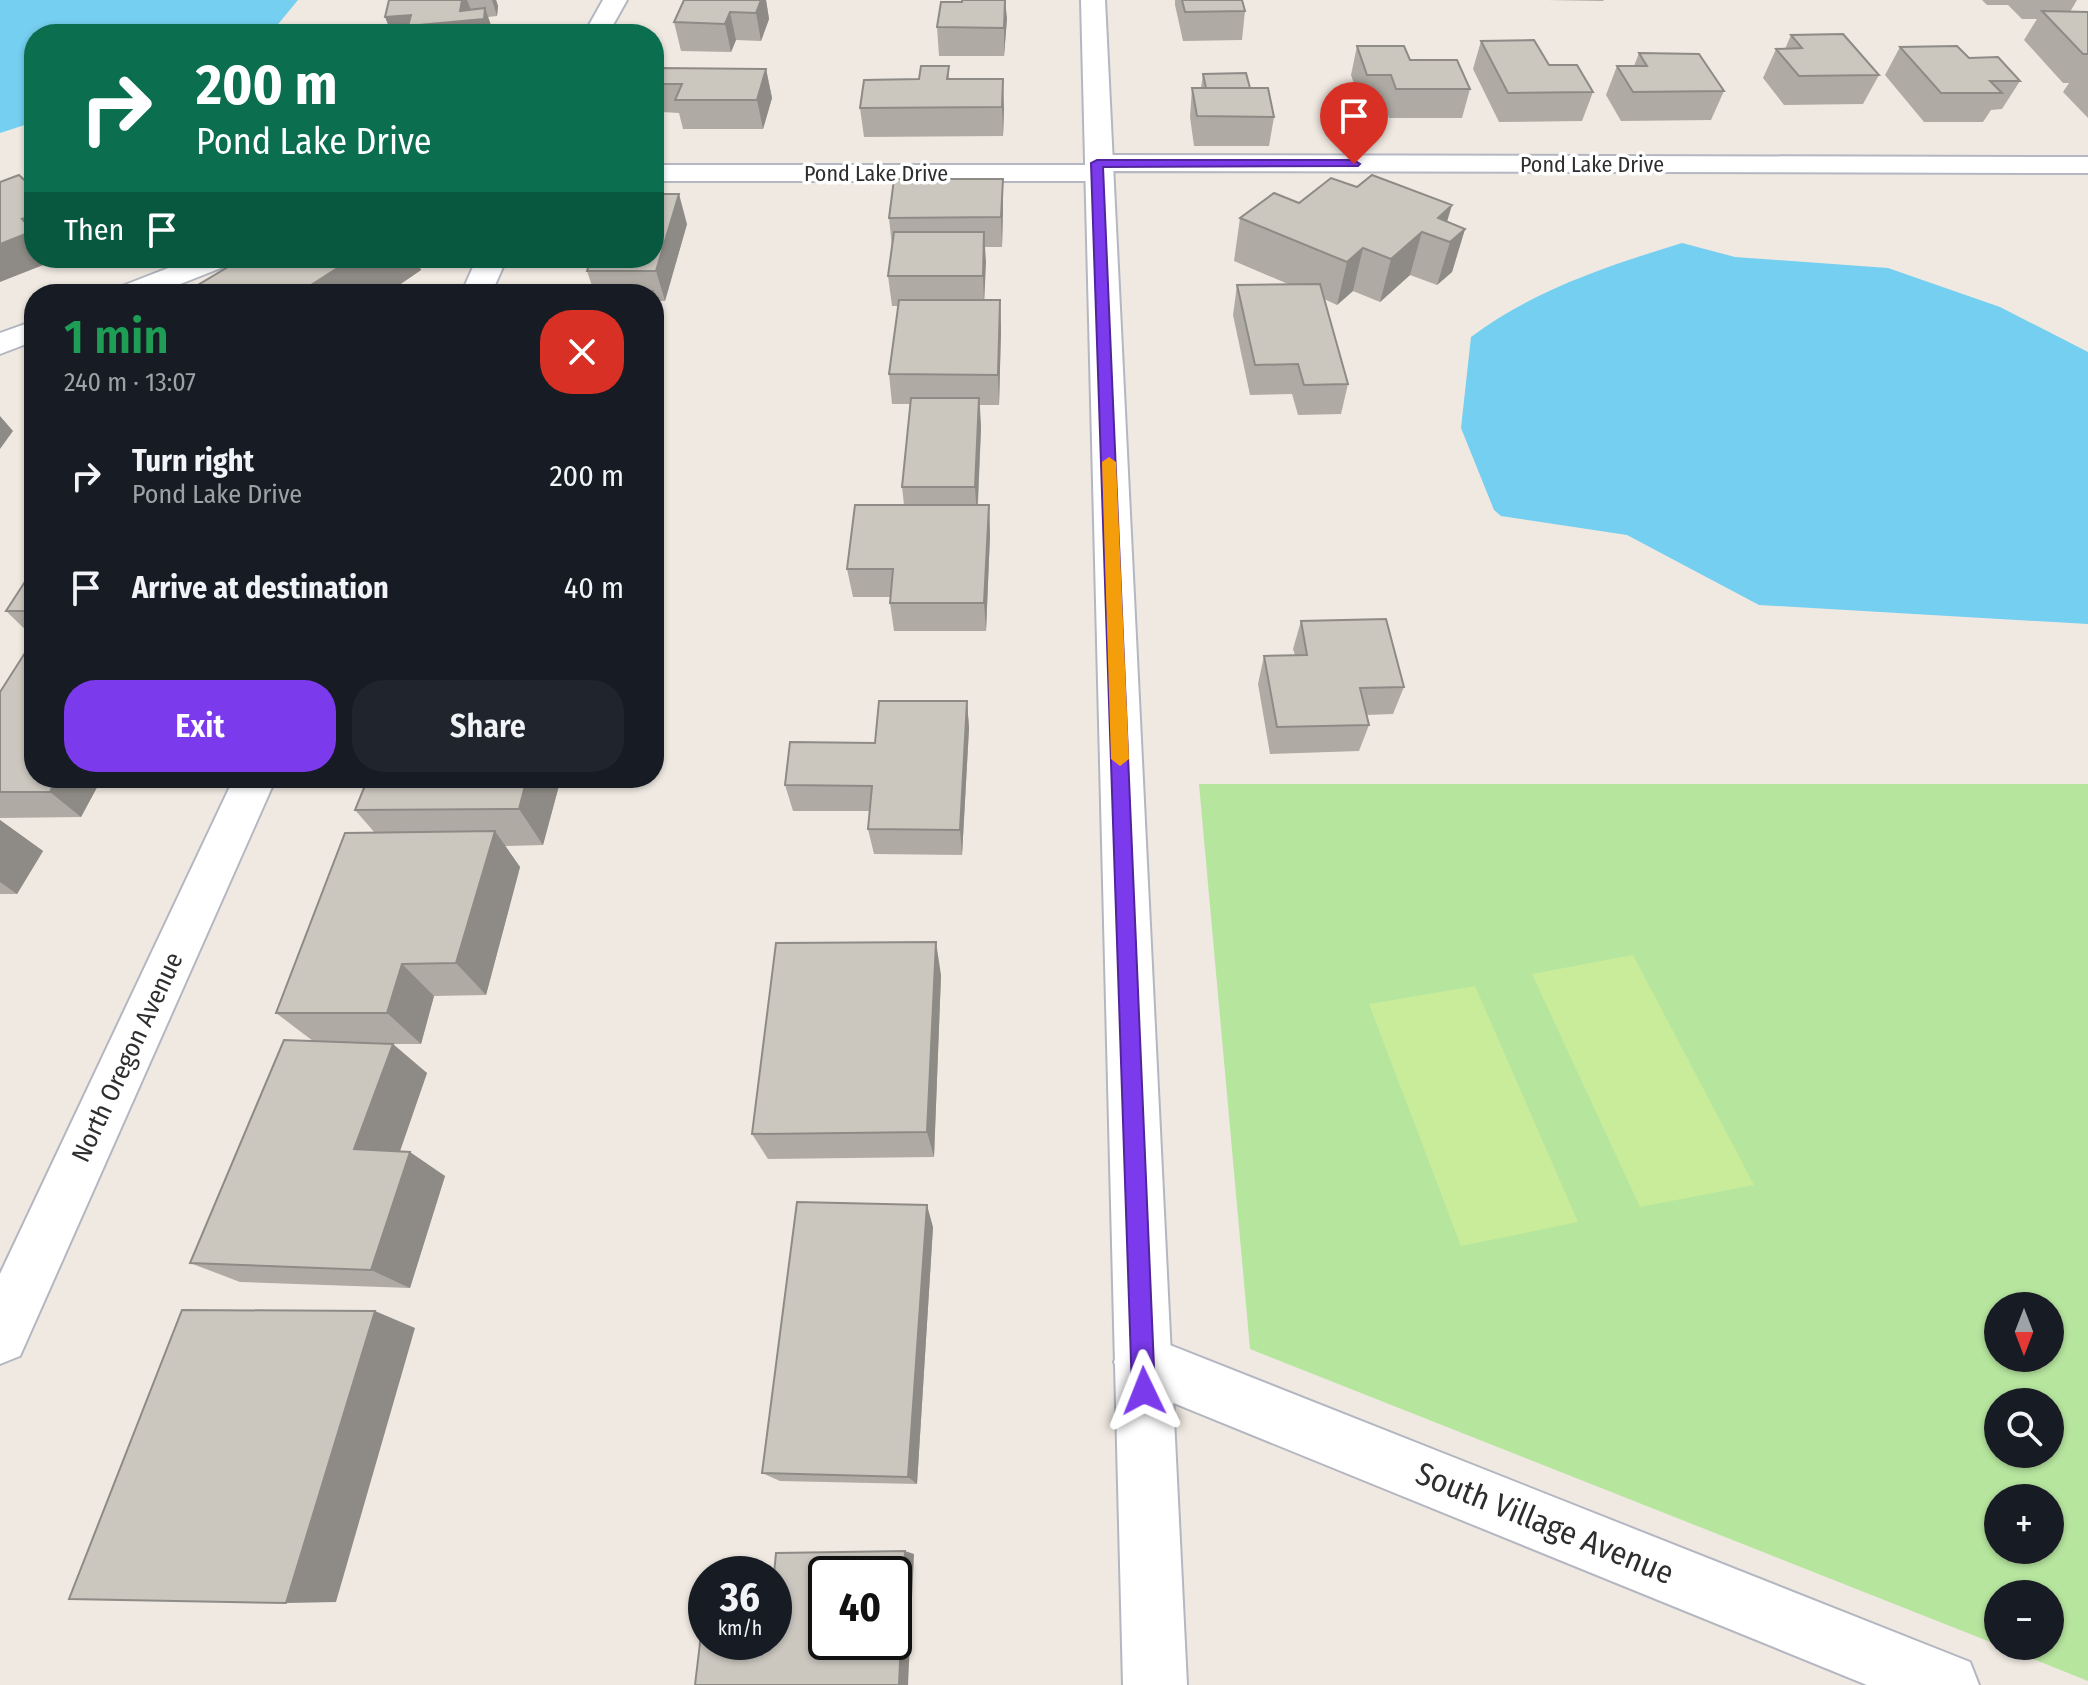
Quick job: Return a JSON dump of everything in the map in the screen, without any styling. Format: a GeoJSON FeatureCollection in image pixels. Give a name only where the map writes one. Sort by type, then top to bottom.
{"type":"FeatureCollection","features":[{"type":"Feature","properties":{"kind":"street"},"geometry":{"type":"LineString","coordinates":[[602,24],[615,0]]}},
{"type":"Feature","properties":{"kind":"street"},"geometry":{"type":"LineString","coordinates":[[1093,0],[1155,1685]]}},
{"type":"Feature","properties":{"kind":"street","name":"Pond Lake Drive"},"geometry":{"type":"LineString","coordinates":[[664,173],[1097,168],[2088,165]]}},
{"type":"Feature","properties":{"kind":"street"},"geometry":{"type":"LineString","coordinates":[[154,284],[195,268]]}},
{"type":"Feature","properties":{"kind":"street"},"geometry":{"type":"LineString","coordinates":[[0,344],[24,334]]}},
{"type":"Feature","properties":{"kind":"street","name":"North Oregon Avenue"},"geometry":{"type":"LineString","coordinates":[[0,1336],[250,788]]}},
{"type":"Feature","properties":{"kind":"street","name":"South Village Avenue"},"geometry":{"type":"LineString","coordinates":[[1142,1362],[1947,1685]]}},
{"type":"Feature","properties":{"kind":"green space"},"geometry":{"type":"Polygon","coordinates":[[[1199,784],[2088,784],[2088,1681],[2036,1660],[2064,1660],[2064,1580],[1984,1580],[1984,1639],[1250,1349],[1199,784]]]}},
{"type":"Feature","properties":{"kind":"green space"},"geometry":{"type":"Polygon","coordinates":[[[1633,955],[1754,1185],[1640,1207],[1532,974],[1633,955]]]}},
{"type":"Feature","properties":{"kind":"green space"},"geometry":{"type":"Polygon","coordinates":[[[1475,986],[1578,1222],[1461,1246],[1369,1004],[1475,986]]]}},
{"type":"Feature","properties":{"kind":"water"},"geometry":{"type":"Polygon","coordinates":[[[0,0],[298,0],[278,24],[24,24],[24,125],[0,133],[0,0]]]}},
{"type":"Feature","properties":{"kind":"water"},"geometry":{"type":"Polygon","coordinates":[[[1682,243],[1735,257],[1888,268],[2000,307],[2088,352],[2088,624],[1759,605],[1627,535],[1501,516],[1494,510],[1461,428],[1471,337],[1520,306],[1572,281],[1682,243]]]}},
{"type":"Feature","properties":{"kind":"building"},"geometry":{"type":"Polygon","coordinates":[[[389,0],[462,0],[460,11],[485,8],[484,19],[430,24],[409,24],[411,15],[385,17],[389,0]]]}},
{"type":"Feature","properties":{"kind":"building"},"geometry":{"type":"Polygon","coordinates":[[[684,0],[761,0],[756,13],[730,12],[725,24],[674,22],[684,0]]]}},
{"type":"Feature","properties":{"kind":"building"},"geometry":{"type":"Polygon","coordinates":[[[1005,0],[1004,28],[937,27],[941,2],[1005,0]]]}},
{"type":"Feature","properties":{"kind":"building"},"geometry":{"type":"Polygon","coordinates":[[[1182,0],[1242,0],[1245,11],[1185,12],[1182,0]]]}},
{"type":"Feature","properties":{"kind":"building"},"geometry":{"type":"Polygon","coordinates":[[[2042,11],[2088,12],[2088,54],[2083,54],[2042,11]]]}},
{"type":"Feature","properties":{"kind":"building"},"geometry":{"type":"Polygon","coordinates":[[[1843,34],[1879,75],[1799,76],[1776,49],[1802,48],[1791,35],[1843,34]]]}},
{"type":"Feature","properties":{"kind":"building"},"geometry":{"type":"Polygon","coordinates":[[[1534,40],[1549,65],[1577,65],[1593,92],[1508,93],[1481,41],[1534,40]]]}},
{"type":"Feature","properties":{"kind":"building"},"geometry":{"type":"Polygon","coordinates":[[[1357,46],[1404,46],[1410,60],[1457,60],[1470,89],[1396,89],[1391,75],[1367,75],[1357,46]]]}},
{"type":"Feature","properties":{"kind":"building"},"geometry":{"type":"Polygon","coordinates":[[[1957,46],[1969,58],[1998,57],[2020,81],[1990,81],[2002,93],[1941,93],[1900,47],[1957,46]]]}},
{"type":"Feature","properties":{"kind":"building"},"geometry":{"type":"Polygon","coordinates":[[[1639,53],[1699,54],[1724,91],[1633,92],[1617,66],[1647,66],[1639,53]]]}},
{"type":"Feature","properties":{"kind":"building"},"geometry":{"type":"Polygon","coordinates":[[[921,66],[949,66],[947,79],[1003,79],[1002,107],[860,108],[864,80],[919,79],[921,66]]]}},
{"type":"Feature","properties":{"kind":"building"},"geometry":{"type":"Polygon","coordinates":[[[664,68],[766,69],[757,100],[675,100],[682,84],[664,84],[664,68]]]}},
{"type":"Feature","properties":{"kind":"building"},"geometry":{"type":"Polygon","coordinates":[[[1246,73],[1250,88],[1206,88],[1203,74],[1246,73]]]}},
{"type":"Feature","properties":{"kind":"building"},"geometry":{"type":"Polygon","coordinates":[[[1192,88],[1268,88],[1274,117],[1197,116],[1192,88]]]}},
{"type":"Feature","properties":{"kind":"building"},"geometry":{"type":"Polygon","coordinates":[[[19,175],[24,180],[24,235],[0,244],[0,182],[19,175]]]}},
{"type":"Feature","properties":{"kind":"building"},"geometry":{"type":"Polygon","coordinates":[[[1372,175],[1452,205],[1438,218],[1465,229],[1450,242],[1422,232],[1391,259],[1363,248],[1347,262],[1240,218],[1274,193],[1299,203],[1331,178],[1357,187],[1372,175]]]}},
{"type":"Feature","properties":{"kind":"building"},"geometry":{"type":"Polygon","coordinates":[[[894,179],[1003,179],[1001,217],[889,218],[894,179]]]}},
{"type":"Feature","properties":{"kind":"building"},"geometry":{"type":"Polygon","coordinates":[[[664,194],[679,194],[664,244],[664,194]]]}},
{"type":"Feature","properties":{"kind":"building"},"geometry":{"type":"Polygon","coordinates":[[[894,232],[984,232],[983,276],[888,276],[894,232]]]}},
{"type":"Feature","properties":{"kind":"building"},"geometry":{"type":"Polygon","coordinates":[[[226,268],[337,268],[313,284],[200,284],[226,268]]]}},
{"type":"Feature","properties":{"kind":"building"},"geometry":{"type":"Polygon","coordinates":[[[588,268],[657,268],[656,271],[587,271],[588,268]]]}},
{"type":"Feature","properties":{"kind":"building"},"geometry":{"type":"Polygon","coordinates":[[[1320,284],[1348,384],[1304,385],[1298,364],[1255,365],[1237,285],[1320,284]]]}},
{"type":"Feature","properties":{"kind":"building"},"geometry":{"type":"Polygon","coordinates":[[[899,300],[1000,300],[998,375],[889,374],[899,300]]]}},
{"type":"Feature","properties":{"kind":"building"},"geometry":{"type":"Polygon","coordinates":[[[911,398],[979,398],[975,487],[902,487],[911,398]]]}},
{"type":"Feature","properties":{"kind":"building"},"geometry":{"type":"Polygon","coordinates":[[[855,505],[989,505],[984,603],[890,603],[893,569],[847,569],[855,505]]]}},
{"type":"Feature","properties":{"kind":"building"},"geometry":{"type":"Polygon","coordinates":[[[24,583],[24,611],[6,611],[24,583]]]}},
{"type":"Feature","properties":{"kind":"building"},"geometry":{"type":"Polygon","coordinates":[[[1386,619],[1404,687],[1360,688],[1369,725],[1277,727],[1264,656],[1307,655],[1301,621],[1386,619]]]}},
{"type":"Feature","properties":{"kind":"building"},"geometry":{"type":"Polygon","coordinates":[[[24,654],[24,788],[52,788],[50,792],[0,792],[0,692],[24,654]]]}},
{"type":"Feature","properties":{"kind":"building"},"geometry":{"type":"Polygon","coordinates":[[[879,701],[967,701],[960,830],[868,829],[872,786],[785,785],[790,742],[875,743],[879,701]]]}},
{"type":"Feature","properties":{"kind":"building"},"geometry":{"type":"Polygon","coordinates":[[[364,788],[524,788],[519,809],[355,810],[364,788]]]}},
{"type":"Feature","properties":{"kind":"building"},"geometry":{"type":"Polygon","coordinates":[[[495,831],[456,963],[402,964],[387,1013],[276,1013],[345,833],[495,831]]]}},
{"type":"Feature","properties":{"kind":"building"},"geometry":{"type":"Polygon","coordinates":[[[936,942],[927,1132],[752,1134],[776,943],[936,942]]]}},
{"type":"Feature","properties":{"kind":"building"},"geometry":{"type":"Polygon","coordinates":[[[284,1040],[393,1044],[354,1149],[410,1152],[371,1270],[190,1263],[284,1040]]]}},
{"type":"Feature","properties":{"kind":"building"},"geometry":{"type":"Polygon","coordinates":[[[797,1202],[927,1205],[908,1477],[762,1473],[797,1202]]]}},
{"type":"Feature","properties":{"kind":"building"},"geometry":{"type":"Polygon","coordinates":[[[182,1310],[375,1311],[286,1603],[69,1599],[182,1310]]]}},
{"type":"Feature","properties":{"kind":"building"},"geometry":{"type":"Polygon","coordinates":[[[905,1551],[905,1556],[808,1556],[808,1660],[900,1660],[899,1685],[695,1685],[698,1660],[792,1660],[792,1556],[776,1556],[776,1553],[905,1551]]]}},
{"type":"Feature","properties":{"kind":"slow traffic"},"geometry":{"type":"LineString","coordinates":[[1109,462],[1120,759]]}},
{"type":"Feature","properties":{"kind":"route"},"geometry":{"type":"LineString","coordinates":[[1144,1391],[1097,163],[1354,164]]}}]}
